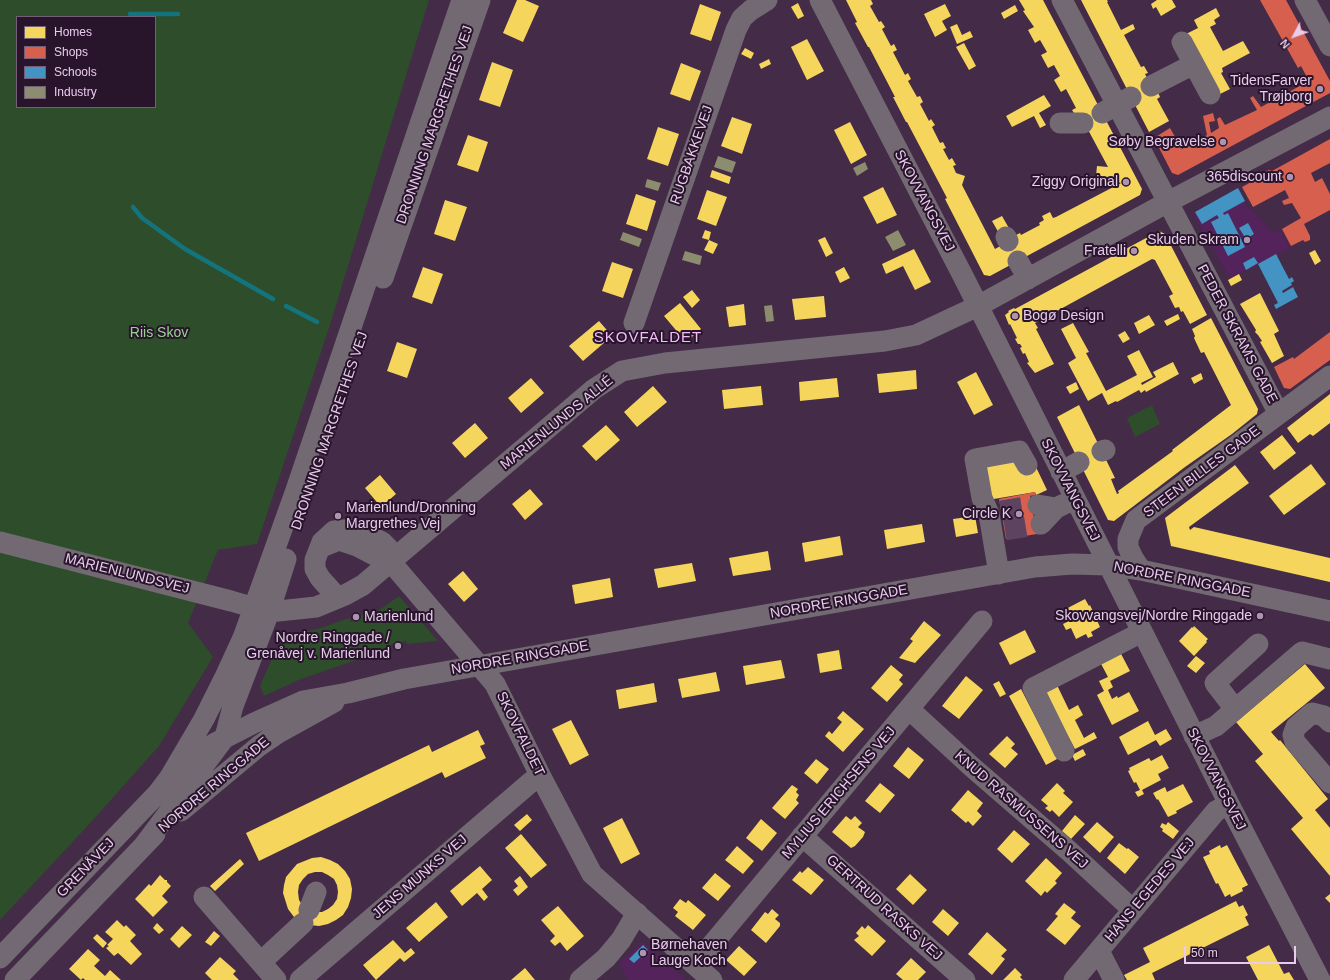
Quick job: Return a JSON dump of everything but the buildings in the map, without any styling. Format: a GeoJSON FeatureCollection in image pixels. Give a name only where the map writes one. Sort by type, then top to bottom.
{"type":"FeatureCollection","features":[{"type":"Feature","properties":{"kind":"street","name":"DRONNING MARGRETHES VEJ"},"geometry":{"type":"LineString","coordinates":[[145,844],[225,737],[296,490],[462,0]]}},
{"type":"Feature","properties":{"kind":"street","name":"DRONNING MARGRETHES VEJ"},"geometry":{"type":"LineString","coordinates":[[170,777],[204,719],[243,638],[261,610],[313,479],[480,0]]}},
{"type":"Feature","properties":{"kind":"street","name":"RUGBAKKEVEJ"},"geometry":{"type":"LineString","coordinates":[[634,323],[736,30],[742,18],[751,10],[767,0]]}},
{"type":"Feature","properties":{"kind":"street","name":"SKOVVANGSVEJ"},"geometry":{"type":"LineString","coordinates":[[820,0],[978,306],[1194,736],[1320,980]]}},
{"type":"Feature","properties":{"kind":"street","name":"PEDER SKRAMS GADE"},"geometry":{"type":"LineString","coordinates":[[1062,0],[1279,414]]}},
{"type":"Feature","properties":{"kind":"street"},"geometry":{"type":"LineString","coordinates":[[1305,0],[1330,46]]}},
{"type":"Feature","properties":{"kind":"street"},"geometry":{"type":"LineString","coordinates":[[1182,42],[1210,94]]}},
{"type":"Feature","properties":{"kind":"street"},"geometry":{"type":"LineString","coordinates":[[1151,86],[1194,64]]}},
{"type":"Feature","properties":{"kind":"street","name":"MARIENLUNDS ALLÉ"},"geometry":{"type":"LineString","coordinates":[[261,610],[316,608],[363,584],[594,389],[622,371],[665,363],[900,339],[933,329],[978,306],[1023,270],[1168,202],[1330,117]]}},
{"type":"Feature","properties":{"kind":"street"},"geometry":{"type":"LineString","coordinates":[[1060,124],[1083,123]]}},
{"type":"Feature","properties":{"kind":"street","name":"STEEN BILLES GADE"},"geometry":{"type":"LineString","coordinates":[[1141,570],[1133,558],[1128,546],[1128,539],[1136,520],[1330,376]]}},
{"type":"Feature","properties":{"kind":"street"},"geometry":{"type":"LineString","coordinates":[[999,574],[997,522],[982,498],[975,459],[1019,451],[1026,464]]}},
{"type":"Feature","properties":{"kind":"street"},"geometry":{"type":"LineString","coordinates":[[1061,472],[1080,462]]}},
{"type":"Feature","properties":{"kind":"street"},"geometry":{"type":"LineString","coordinates":[[1045,512],[1075,499]]}},
{"type":"Feature","properties":{"kind":"street"},"geometry":{"type":"LineString","coordinates":[[338,598],[320,578],[315,569],[315,560],[322,542],[334,531],[355,529],[382,542],[388,548],[390,561]]}},
{"type":"Feature","properties":{"kind":"street","name":"MARIENLUNDSVEJ"},"geometry":{"type":"LineString","coordinates":[[0,542],[66,562],[261,610]]}},
{"type":"Feature","properties":{"kind":"street","name":"SKOVFALDET"},"geometry":{"type":"LineString","coordinates":[[390,561],[495,684],[541,777],[592,874],[712,980]]}},
{"type":"Feature","properties":{"kind":"street","name":"NORDRE RINGGADE"},"geometry":{"type":"LineString","coordinates":[[170,777],[186,762],[201,751],[225,737],[254,722],[303,701],[348,693],[404,678],[480,666],[1035,567],[1072,564],[1108,565],[1141,570],[1330,611]]}},
{"type":"Feature","properties":{"kind":"street","name":"MYLIUS ERICHSENS VEJ"},"geometry":{"type":"LineString","coordinates":[[695,964],[982,621]]}},
{"type":"Feature","properties":{"kind":"street"},"geometry":{"type":"LineString","coordinates":[[1064,751],[1032,688],[1142,632]]}},
{"type":"Feature","properties":{"kind":"street"},"geometry":{"type":"LineString","coordinates":[[1235,709],[1215,683],[1258,644]]}},
{"type":"Feature","properties":{"kind":"street"},"geometry":{"type":"LineString","coordinates":[[1194,736],[1216,726],[1302,652],[1330,659]]}},
{"type":"Feature","properties":{"kind":"street","name":"NORDRE RINGGADE"},"geometry":{"type":"LineString","coordinates":[[145,844],[175,816],[259,746],[278,733],[348,693]]}},
{"type":"Feature","properties":{"kind":"street"},"geometry":{"type":"LineString","coordinates":[[233,706],[237,716],[243,722],[254,722]]}},
{"type":"Feature","properties":{"kind":"street","name":"KNUD RASMUSSENS VEJ"},"geometry":{"type":"LineString","coordinates":[[909,709],[1133,910]]}},
{"type":"Feature","properties":{"kind":"street"},"geometry":{"type":"LineString","coordinates":[[1330,722],[1324,716],[1312,713],[1296,727],[1293,735],[1295,742],[1330,783]]}},
{"type":"Feature","properties":{"kind":"street","name":"GRENÅVEJ"},"geometry":{"type":"LineString","coordinates":[[0,958],[152,798],[170,777]]}},
{"type":"Feature","properties":{"kind":"street","name":"JENS MUNKS VEJ"},"geometry":{"type":"LineString","coordinates":[[300,980],[531,782],[541,777]]}},
{"type":"Feature","properties":{"kind":"street","name":"HANS EGEDES VEJ"},"geometry":{"type":"LineString","coordinates":[[1074,980],[1216,811],[1229,804]]}},
{"type":"Feature","properties":{"kind":"street","name":"GERTRUD RASKS VEJ"},"geometry":{"type":"LineString","coordinates":[[802,836],[965,980]]}},
{"type":"Feature","properties":{"kind":"street","name":"GRENÅVEJ"},"geometry":{"type":"LineString","coordinates":[[15,980],[145,844]]}},
{"type":"Feature","properties":{"kind":"street"},"geometry":{"type":"LineString","coordinates":[[204,897],[276,980]]}},
{"type":"Feature","properties":{"kind":"street"},"geometry":{"type":"LineString","coordinates":[[261,962],[310,908]]}},
{"type":"Feature","properties":{"kind":"street"},"geometry":{"type":"LineString","coordinates":[[580,980],[606,958],[621,940],[637,913]]}},
{"type":"Feature","properties":{"kind":"street"},"geometry":{"type":"LineString","coordinates":[[1099,951],[1114,980]]}},
{"type":"Feature","properties":{"kind":"shaded area","name":"Skuden Skram"},"geometry":{"type":"Polygon","coordinates":[[[1237,191],[1245,204],[1273,233],[1280,230],[1290,248],[1230,278],[1193,214],[1237,191]]]}},
{"type":"Feature","properties":{"kind":"shaded area","name":"Børnehaven Lauge Koch"},"geometry":{"type":"Polygon","coordinates":[[[643,942],[686,980],[628,980],[619,963],[643,942]]]}},
{"type":"Feature","properties":{"kind":"green space","name":"Riis Skov"},"geometry":{"type":"Polygon","coordinates":[[[0,0],[429,0],[330,325],[257,544],[218,550],[188,623],[213,657],[159,746],[0,920],[0,0]]]}},
{"type":"Feature","properties":{"kind":"green space"},"geometry":{"type":"Polygon","coordinates":[[[1152,405],[1160,424],[1135,437],[1127,418],[1152,405]]]}},
{"type":"Feature","properties":{"kind":"green space"},"geometry":{"type":"Polygon","coordinates":[[[399,596],[438,641],[407,644],[406,641],[391,644],[392,648],[301,679],[264,696],[260,686],[274,654],[286,636],[321,628],[349,618],[351,622],[369,610],[372,615],[399,596]]]}},
{"type":"Feature","properties":{"kind":"waterway"},"geometry":{"type":"LineString","coordinates":[[130,14],[178,14]]}},
{"type":"Feature","properties":{"kind":"waterway"},"geometry":{"type":"LineString","coordinates":[[133,207],[142,218],[185,249],[273,299]]}},
{"type":"Feature","properties":{"kind":"waterway"},"geometry":{"type":"LineString","coordinates":[[286,306],[317,322]]}},
{"type":"Feature","properties":{"kind":"tunnel"},"geometry":{"type":"LineString","coordinates":[[1001,511],[1038,505]]}},
{"type":"Feature","properties":{"kind":"tunnel"},"geometry":{"type":"LineString","coordinates":[[1005,530],[1041,524]]}},
{"type":"Feature","properties":{"kind":"place","name":"TidensFarver Trøjborg"},"geometry":{"type":"Point","coordinates":[1320,89]}},
{"type":"Feature","properties":{"kind":"place","name":"Søby Begravelse"},"geometry":{"type":"Point","coordinates":[1223,142]}},
{"type":"Feature","properties":{"kind":"place","name":"365discount"},"geometry":{"type":"Point","coordinates":[1290,177]}},
{"type":"Feature","properties":{"kind":"place","name":"Ziggy Original"},"geometry":{"type":"Point","coordinates":[1126,182]}},
{"type":"Feature","properties":{"kind":"place","name":"Skuden Skram"},"geometry":{"type":"Point","coordinates":[1247,240]}},
{"type":"Feature","properties":{"kind":"place","name":"Fratelli"},"geometry":{"type":"Point","coordinates":[1134,251]}},
{"type":"Feature","properties":{"kind":"place","name":"Bogø Design"},"geometry":{"type":"Point","coordinates":[1015,316]}},
{"type":"Feature","properties":{"kind":"place","name":"Circle K"},"geometry":{"type":"Point","coordinates":[1019,514]}},
{"type":"Feature","properties":{"kind":"place","name":"Marienlund/Dronning Margrethes Vej"},"geometry":{"type":"Point","coordinates":[338,516]}},
{"type":"Feature","properties":{"kind":"place","name":"Skovvangsvej/Nordre Ringgade"},"geometry":{"type":"Point","coordinates":[1260,616]}},
{"type":"Feature","properties":{"kind":"place","name":"Marienlund"},"geometry":{"type":"Point","coordinates":[356,617]}},
{"type":"Feature","properties":{"kind":"place","name":"Nordre Ringgade / Grenåvej v. Marienlund"},"geometry":{"type":"Point","coordinates":[398,646]}},
{"type":"Feature","properties":{"kind":"place","name":"Børnehaven Lauge Koch"},"geometry":{"type":"Point","coordinates":[643,953]}},
{"type":"Feature","properties":{"kind":"district","name":"SKOVFALDET"},"geometry":{"type":"Point","coordinates":[648,338]}}]}
